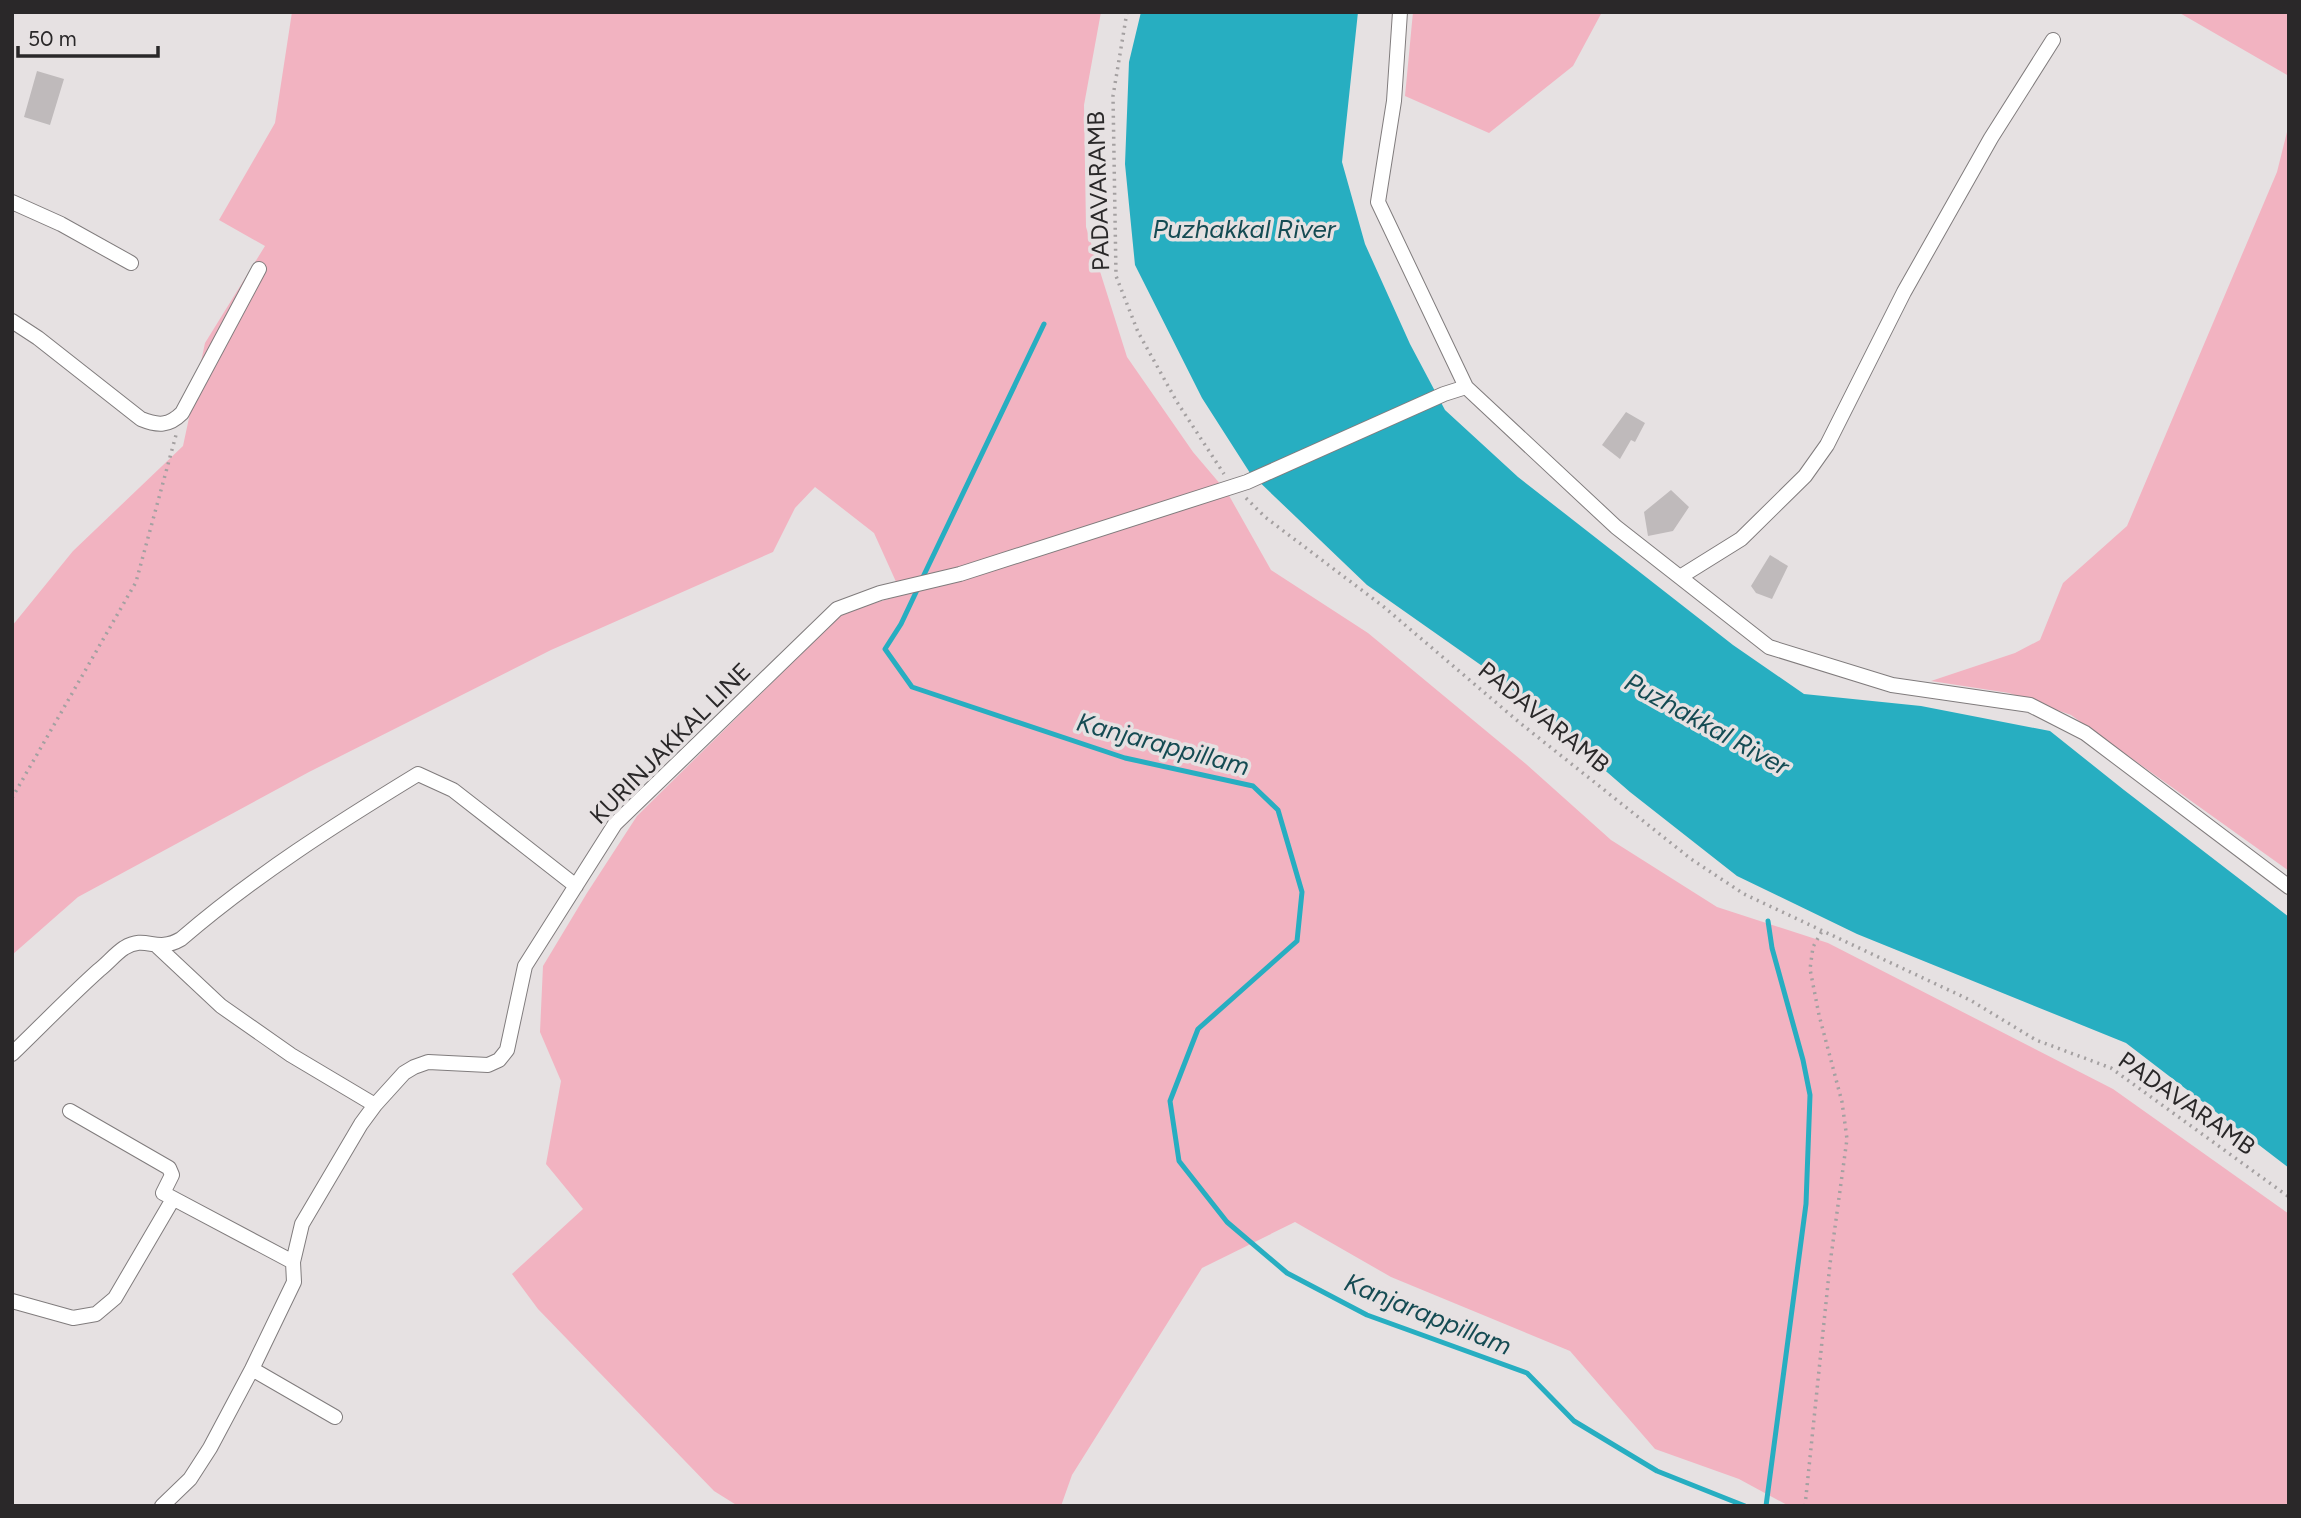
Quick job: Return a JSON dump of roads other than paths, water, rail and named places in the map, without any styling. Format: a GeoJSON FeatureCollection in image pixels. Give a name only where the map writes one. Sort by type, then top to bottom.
{"type":"FeatureCollection","features":[{"type":"Feature","properties":{"kind":"street"},"geometry":{"type":"LineString","coordinates":[[1399,12],[1394,101],[1378,202],[1466,387],[1616,527],[1769,647],[1892,685],[2030,705],[2041,710],[2085,733],[2289,887]]}},
{"type":"Feature","properties":{"kind":"street"},"geometry":{"type":"LineString","coordinates":[[1680,577],[1741,539],[1805,476],[1827,445],[1904,292],[1991,138],[2053,40]]}},
{"type":"Feature","properties":{"kind":"street"},"geometry":{"type":"LineString","coordinates":[[12,202],[61,224],[131,263]]}},
{"type":"Feature","properties":{"kind":"street"},"geometry":{"type":"LineString","coordinates":[[12,321],[142,419],[165,425],[182,413],[259,269]]}},
{"type":"Feature","properties":{"kind":"street","name":"KURINJAKKAL LINE"},"geometry":{"type":"LineString","coordinates":[[162,1506],[190,1479],[252,1370],[294,1282],[293,1262],[302,1224],[375,1105],[404,1073],[428,1062],[488,1065],[499,1060],[506,1050],[526,966],[615,824],[837,609],[880,593],[941,579],[1240,483],[1444,394],[1466,387]]}},
{"type":"Feature","properties":{"kind":"street"},"geometry":{"type":"LineString","coordinates":[[158,947],[181,939],[271,869],[338,823],[418,774],[453,790],[576,886]]}},
{"type":"Feature","properties":{"kind":"street"},"geometry":{"type":"LineString","coordinates":[[12,1054],[124,948],[144,942],[158,947],[221,1006],[291,1055],[375,1105]]}},
{"type":"Feature","properties":{"kind":"street"},"geometry":{"type":"LineString","coordinates":[[70,1111],[169,1168],[172,1175],[163,1194],[293,1262]]}},
{"type":"Feature","properties":{"kind":"street"},"geometry":{"type":"LineString","coordinates":[[12,1301],[73,1318],[96,1314],[115,1298],[173,1199]]}},
{"type":"Feature","properties":{"kind":"street"},"geometry":{"type":"LineString","coordinates":[[252,1370],[335,1417]]}},
{"type":"Feature","properties":{"kind":"water","name":"Puzhakkal River"},"geometry":{"type":"Polygon","coordinates":[[[1141,12],[1358,12],[1342,162],[1365,244],[1410,344],[1445,410],[1518,477],[1733,645],[1804,694],[1921,706],[2050,731],[2289,917],[2289,1168],[2126,1043],[1857,934],[1737,876],[1630,792],[1495,675],[1367,585],[1250,473],[1202,398],[1135,265],[1125,164],[1129,62],[1141,12]]]}},
{"type":"Feature","properties":{"kind":"waterway","name":"Kanjarappillam"},"geometry":{"type":"LineString","coordinates":[[922,579],[1044,324]]}},
{"type":"Feature","properties":{"kind":"waterway","name":"Kanjarappillam"},"geometry":{"type":"LineString","coordinates":[[918,588],[901,624],[885,649],[912,687],[1125,758],[1253,786],[1278,810],[1302,892],[1297,941],[1198,1029],[1170,1101],[1179,1161],[1227,1222],[1287,1273],[1367,1315],[1527,1373],[1574,1421],[1657,1471],[1745,1506]]}},
{"type":"Feature","properties":{"kind":"waterway"},"geometry":{"type":"LineString","coordinates":[[1766,1506],[1806,1204],[1810,1095],[1772,948],[1768,921]]}}]}
